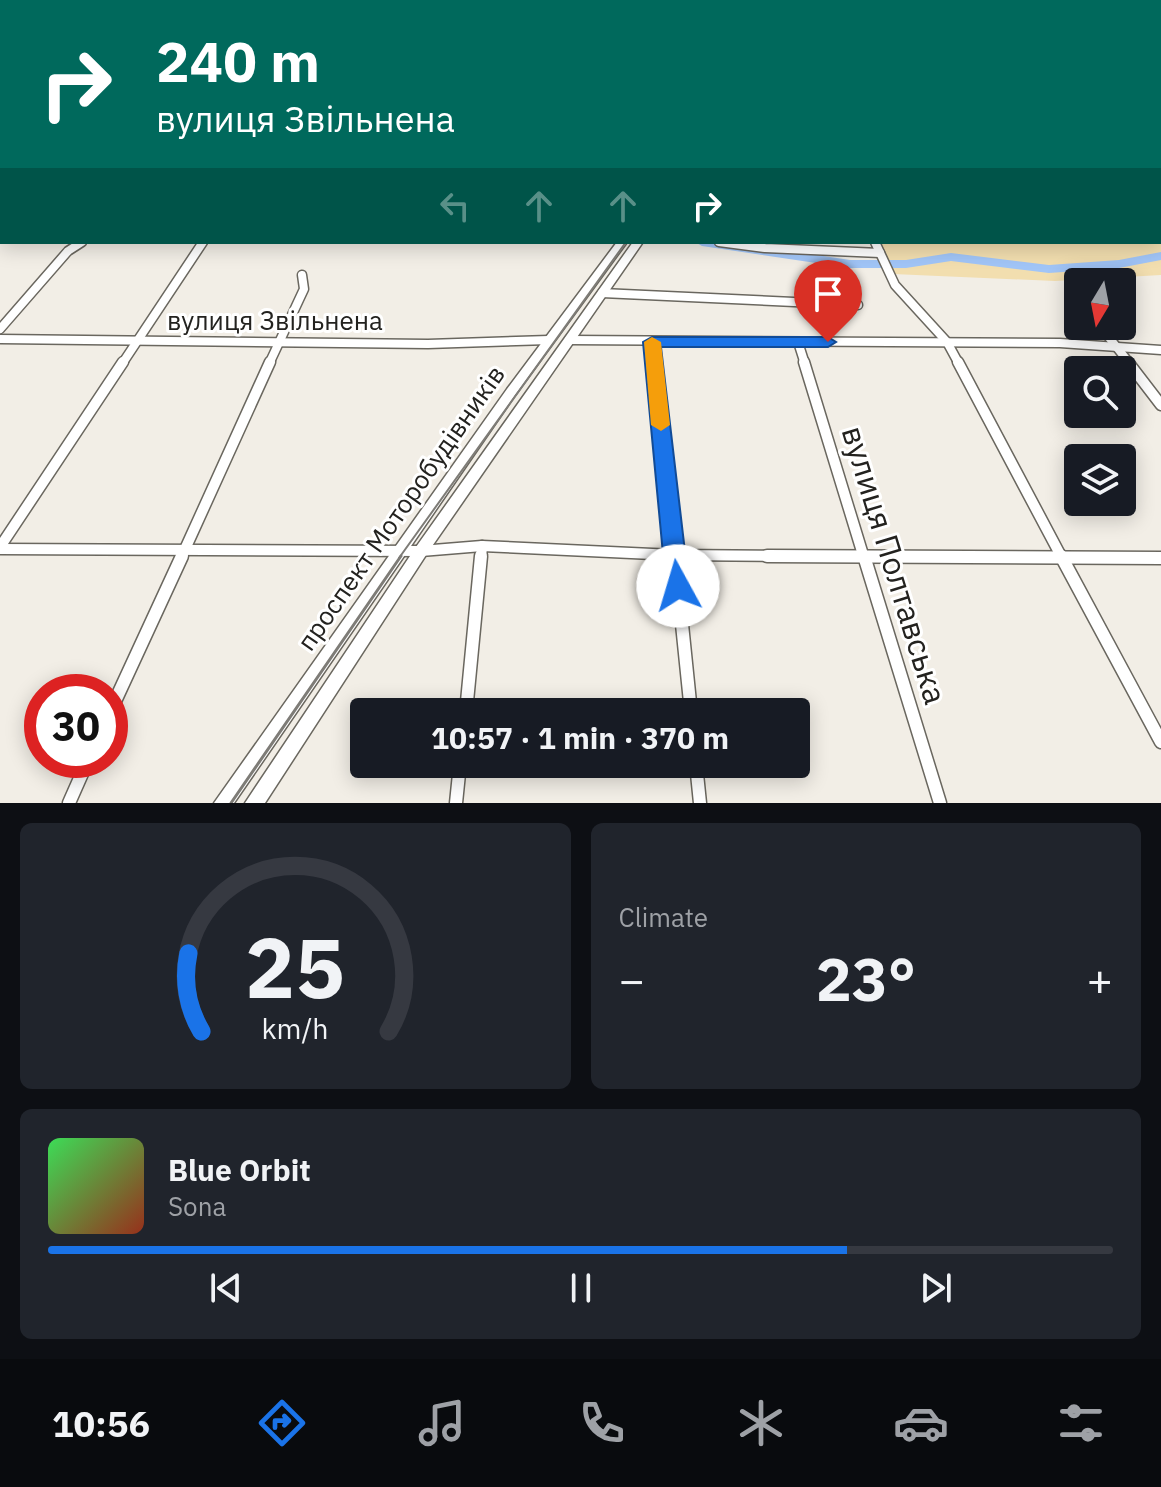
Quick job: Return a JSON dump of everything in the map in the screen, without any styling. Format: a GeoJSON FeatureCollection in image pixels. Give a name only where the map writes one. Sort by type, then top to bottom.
{"type":"FeatureCollection","features":[{"type":"Feature","properties":{"kind":"main road","name":"проспект Моторобудівників"},"geometry":{"type":"LineString","coordinates":[[254,803],[421,551],[602,293],[631,244]]}},
{"type":"Feature","properties":{"kind":"main road","name":"проспект Моторобудівників"},"geometry":{"type":"LineString","coordinates":[[223,803],[549,340],[631,244]]}},
{"type":"Feature","properties":{"kind":"street"},"geometry":{"type":"LineString","coordinates":[[0,329],[68,251],[79,244]]}},
{"type":"Feature","properties":{"kind":"street"},"geometry":{"type":"LineString","coordinates":[[0,548],[202,244]]}},
{"type":"Feature","properties":{"kind":"street"},"geometry":{"type":"LineString","coordinates":[[747,244],[880,253]]}},
{"type":"Feature","properties":{"kind":"street"},"geometry":{"type":"LineString","coordinates":[[876,244],[895,285],[947,342],[1161,742]]}},
{"type":"Feature","properties":{"kind":"street"},"geometry":{"type":"LineString","coordinates":[[127,674],[304,289],[302,275]]}},
{"type":"Feature","properties":{"kind":"street"},"geometry":{"type":"LineString","coordinates":[[602,293],[858,305]]}},
{"type":"Feature","properties":{"kind":"street","name":"вулиця Звільнена"},"geometry":{"type":"LineString","coordinates":[[0,339],[442,344],[549,340]]}},
{"type":"Feature","properties":{"kind":"street"},"geometry":{"type":"LineString","coordinates":[[569,340],[1060,343],[1161,350]]}},
{"type":"Feature","properties":{"kind":"street"},"geometry":{"type":"LineString","coordinates":[[1111,340],[1161,405]]}},
{"type":"Feature","properties":{"kind":"street"},"geometry":{"type":"LineString","coordinates":[[652,342],[689,698]]}},
{"type":"Feature","properties":{"kind":"street","name":"вулиця Полтавська"},"geometry":{"type":"LineString","coordinates":[[798,342],[940,803]]}},
{"type":"Feature","properties":{"kind":"street"},"geometry":{"type":"LineString","coordinates":[[0,548],[421,551],[482,546],[674,555],[1161,558]]}},
{"type":"Feature","properties":{"kind":"street"},"geometry":{"type":"LineString","coordinates":[[467,698],[482,546]]}},
{"type":"Feature","properties":{"kind":"street"},"geometry":{"type":"LineString","coordinates":[[69,803],[80,778]]}},
{"type":"Feature","properties":{"kind":"street"},"geometry":{"type":"LineString","coordinates":[[456,803],[459,778]]}},
{"type":"Feature","properties":{"kind":"street"},"geometry":{"type":"LineString","coordinates":[[697,778],[700,803]]}},
{"type":"Feature","properties":{"kind":"shaded area"},"geometry":{"type":"Polygon","coordinates":[[[879,244],[1161,244],[1161,275],[1136,276],[1136,268],[1064,268],[1064,280],[893,274],[879,244]]]}},
{"type":"Feature","properties":{"kind":"waterway"},"geometry":{"type":"LineString","coordinates":[[715,244],[850,264],[906,264],[951,257],[1049,269],[1119,264],[1161,256]]}},
{"type":"Feature","properties":{"kind":"tram line"},"geometry":{"type":"LineString","coordinates":[[399,558],[625,244]]}},
{"type":"Feature","properties":{"kind":"tram line"},"geometry":{"type":"LineString","coordinates":[[231,803],[401,556]]}},
{"type":"Feature","properties":{"kind":"slow traffic"},"geometry":{"type":"LineString","coordinates":[[652,342],[661,425]]}},
{"type":"Feature","properties":{"kind":"route"},"geometry":{"type":"LineString","coordinates":[[678,586],[652,342],[828,342]]}}]}
